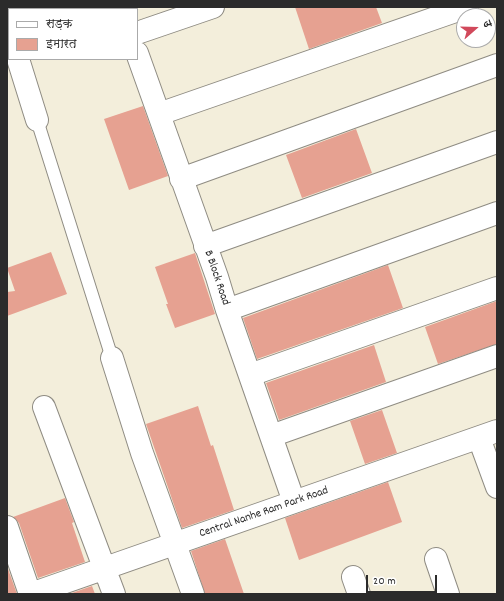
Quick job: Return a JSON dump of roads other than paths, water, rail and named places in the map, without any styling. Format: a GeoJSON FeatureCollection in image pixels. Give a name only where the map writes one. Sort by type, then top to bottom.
{"type":"FeatureCollection","features":[{"type":"Feature","properties":{"kind":"street"},"geometry":{"type":"LineString","coordinates":[[138,33],[212,7]]}},
{"type":"Feature","properties":{"kind":"street"},"geometry":{"type":"LineString","coordinates":[[158,114],[467,7]]}},
{"type":"Feature","properties":{"kind":"street","name":"B Block Road"},"geometry":{"type":"LineString","coordinates":[[138,56],[217,277],[227,310],[294,502]]}},
{"type":"Feature","properties":{"kind":"street"},"geometry":{"type":"LineString","coordinates":[[18,60],[37,120]]}},
{"type":"Feature","properties":{"kind":"street"},"geometry":{"type":"LineString","coordinates":[[181,179],[497,65]]}},
{"type":"Feature","properties":{"kind":"street"},"geometry":{"type":"LineString","coordinates":[[205,246],[497,142]]}},
{"type":"Feature","properties":{"kind":"street"},"geometry":{"type":"LineString","coordinates":[[227,310],[497,213]]}},
{"type":"Feature","properties":{"kind":"street"},"geometry":{"type":"LineString","coordinates":[[250,375],[497,288]]}},
{"type":"Feature","properties":{"kind":"street"},"geometry":{"type":"LineString","coordinates":[[271,436],[497,356]]}},
{"type":"Feature","properties":{"kind":"street"},"geometry":{"type":"LineString","coordinates":[[112,358],[142,454],[193,594]]}},
{"type":"Feature","properties":{"kind":"street"},"geometry":{"type":"LineString","coordinates":[[44,408],[114,594]]}},
{"type":"Feature","properties":{"kind":"street"},"geometry":{"type":"LineString","coordinates":[[488,434],[497,487]]}},
{"type":"Feature","properties":{"kind":"street","name":"Central Nanhe Ram Park Road"},"geometry":{"type":"LineString","coordinates":[[31,594],[488,434]]}},
{"type":"Feature","properties":{"kind":"street"},"geometry":{"type":"LineString","coordinates":[[7,527],[31,594]]}},
{"type":"Feature","properties":{"kind":"street"},"geometry":{"type":"LineString","coordinates":[[436,559],[448,594]]}},
{"type":"Feature","properties":{"kind":"lane"},"geometry":{"type":"LineString","coordinates":[[37,120],[112,358]]}}]}
